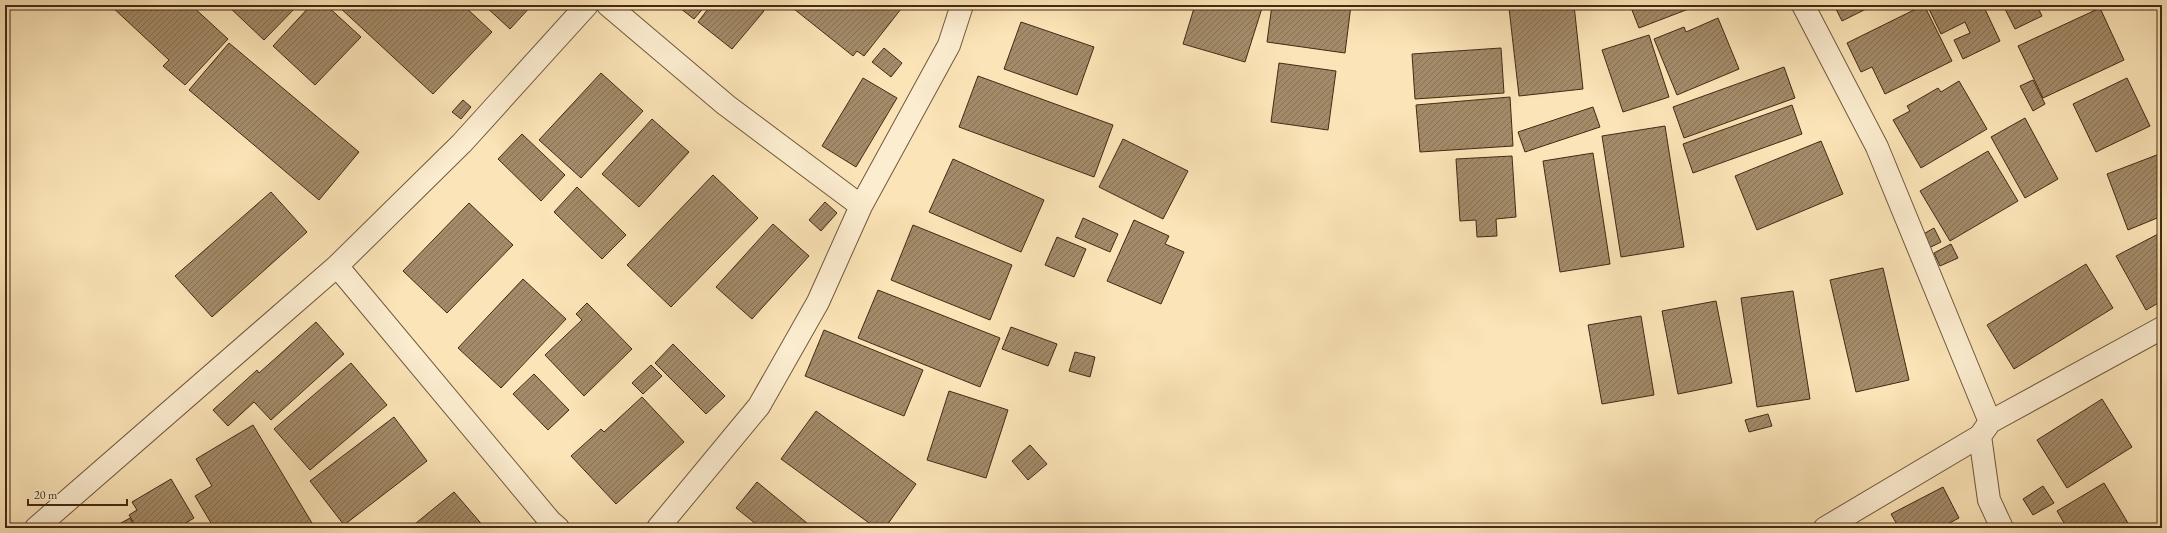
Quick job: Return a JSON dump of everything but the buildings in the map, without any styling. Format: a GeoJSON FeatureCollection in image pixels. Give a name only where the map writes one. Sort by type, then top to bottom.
{"type":"FeatureCollection","features":[{"type":"Feature","properties":{"kind":"street"},"geometry":{"type":"LineString","coordinates":[[36,528],[337,266],[462,143],[587,5]]}},
{"type":"Feature","properties":{"kind":"street"},"geometry":{"type":"LineString","coordinates":[[608,5],[726,104],[860,206]]}},
{"type":"Feature","properties":{"kind":"street"},"geometry":{"type":"LineString","coordinates":[[658,528],[759,406],[818,302],[860,206],[949,45],[962,5]]}},
{"type":"Feature","properties":{"kind":"street"},"geometry":{"type":"LineString","coordinates":[[1803,5],[1877,147],[1985,429],[1990,500],[2002,528]]}},
{"type":"Feature","properties":{"kind":"street"},"geometry":{"type":"LineString","coordinates":[[337,266],[544,515],[558,528]]}},
{"type":"Feature","properties":{"kind":"street"},"geometry":{"type":"LineString","coordinates":[[1825,528],[1985,429],[2162,328]]}}]}
